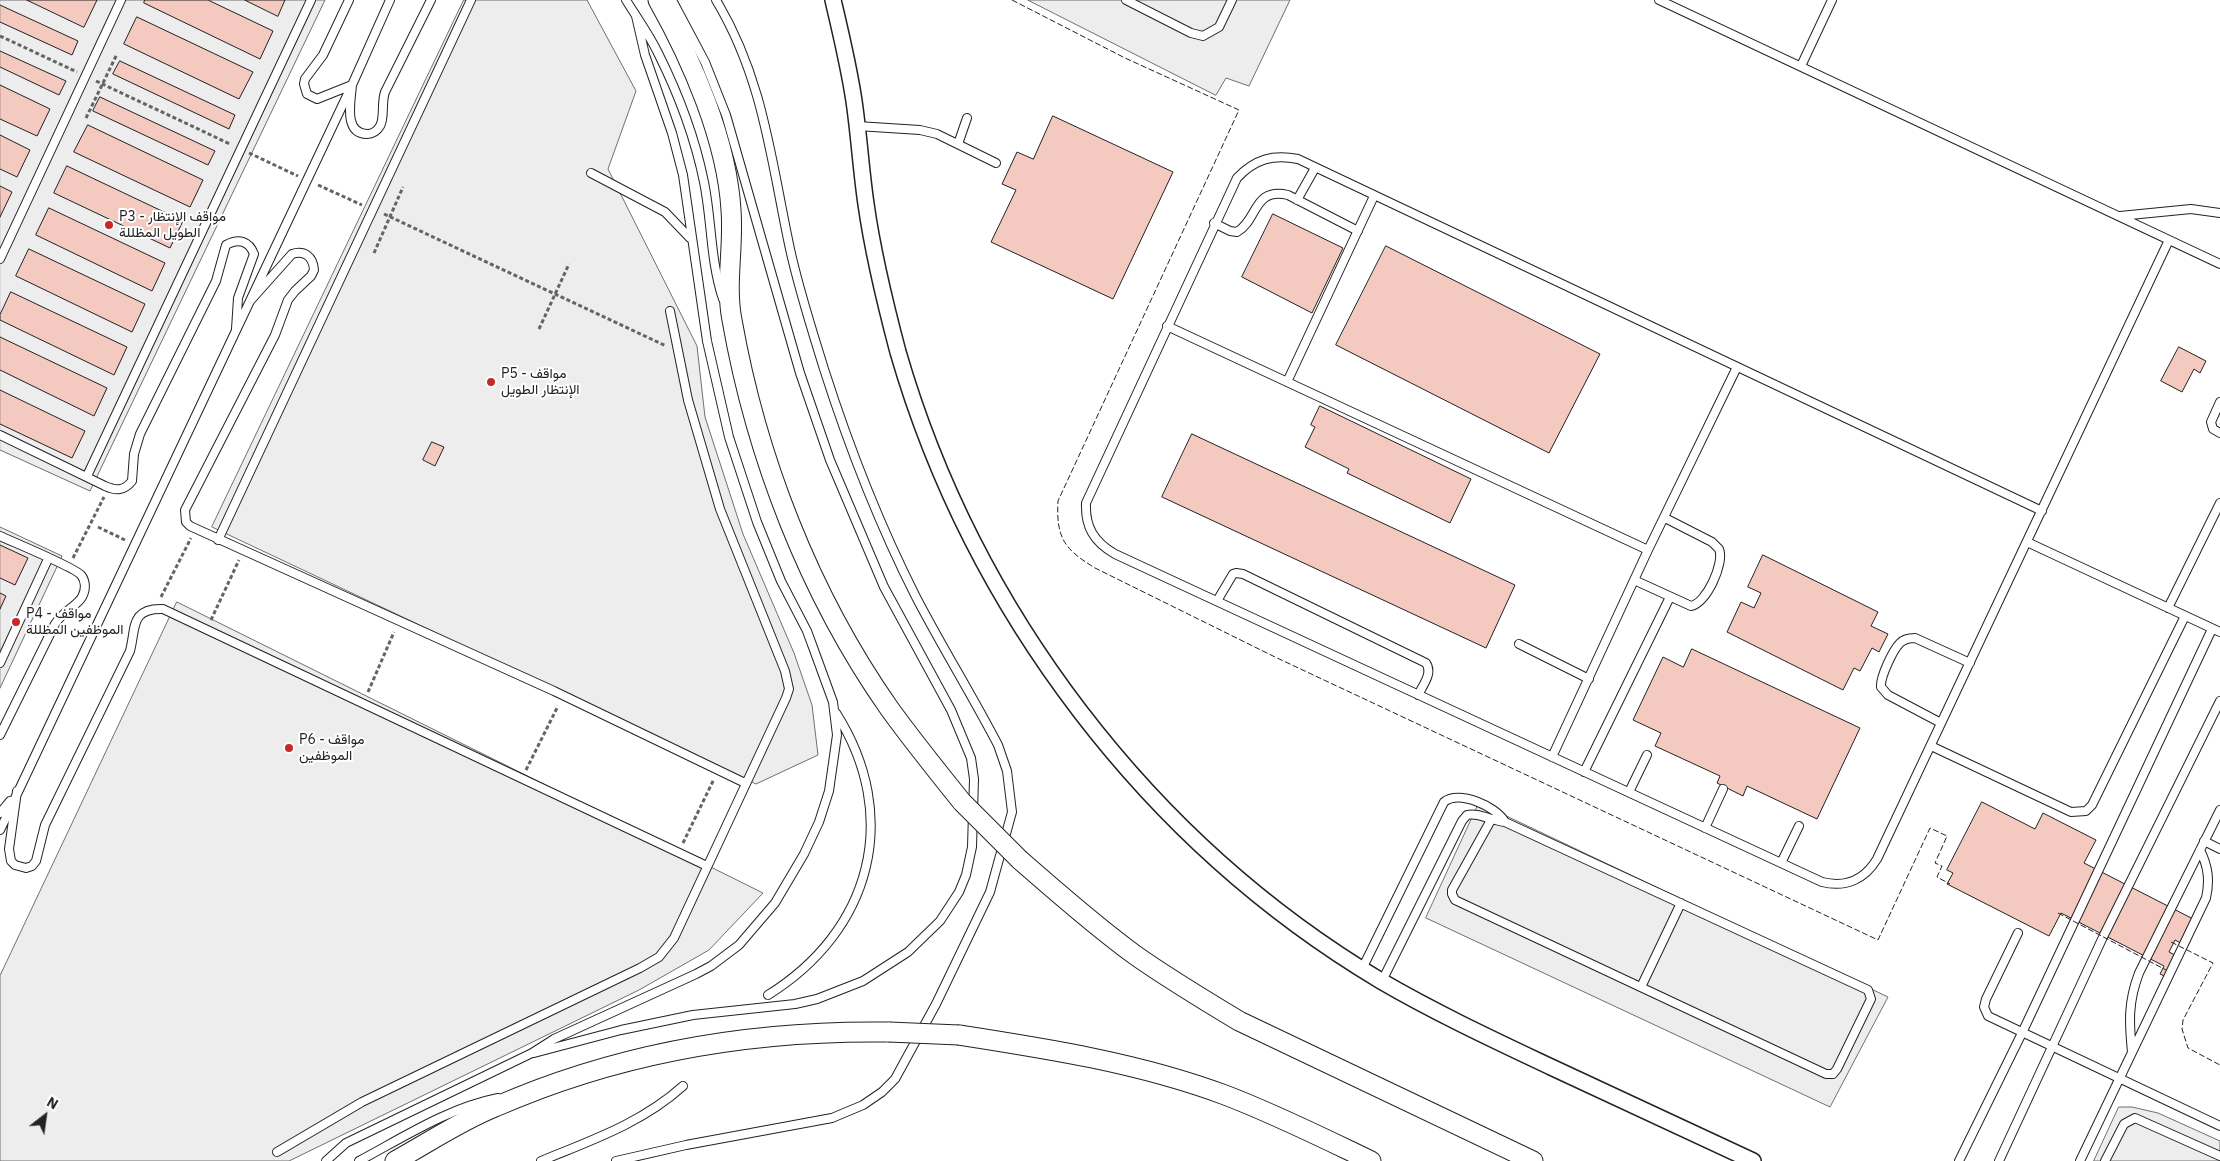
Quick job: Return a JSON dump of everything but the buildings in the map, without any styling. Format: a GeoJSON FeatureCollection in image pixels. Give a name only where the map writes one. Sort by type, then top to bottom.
{"type":"FeatureCollection","features":[{"type":"Feature","properties":{"kind":"street"},"geometry":{"type":"LineString","coordinates":[[658,0],[683,50],[720,147],[731,210],[729,280],[732,319],[760,437],[779,494],[827,603],[856,656],[888,706],[924,755],[962,802],[1020,860],[1076,909],[1135,955],[1248,1026],[1533,1161]]}},
{"type":"Feature","properties":{"kind":"street"},"geometry":{"type":"LineString","coordinates":[[833,0],[854,97],[866,204],[875,255],[888,313],[912,398],[948,490],[973,544],[1017,621],[1044,662],[1095,730],[1166,810],[1244,883],[1300,927],[1362,969],[1484,1035],[1753,1161]]}},
{"type":"Feature","properties":{"kind":"street"},"geometry":{"type":"LineString","coordinates":[[395,1161],[492,1108],[524,1094],[604,1067],[694,1046],[787,1034],[889,1032],[959,1035],[1051,1049],[1110,1061],[1168,1076],[1224,1095],[1280,1118],[1371,1161]]}},
{"type":"Feature","properties":{"kind":"lane"},"geometry":{"type":"LineString","coordinates":[[0,259],[121,0]]}},
{"type":"Feature","properties":{"kind":"lane"},"geometry":{"type":"LineString","coordinates":[[86,476],[312,0]]}},
{"type":"Feature","properties":{"kind":"lane"},"geometry":{"type":"LineString","coordinates":[[349,0],[324,54],[305,79],[304,84],[307,94],[317,99],[352,85]]}},
{"type":"Feature","properties":{"kind":"lane"},"geometry":{"type":"LineString","coordinates":[[0,830],[352,85],[390,0]]}},
{"type":"Feature","properties":{"kind":"lane"},"geometry":{"type":"LineString","coordinates":[[352,85],[350,121],[358,132],[371,134],[381,125],[382,104],[385,92],[431,0]]}},
{"type":"Feature","properties":{"kind":"lane"},"geometry":{"type":"LineString","coordinates":[[218,540],[471,0]]}},
{"type":"Feature","properties":{"kind":"lane"},"geometry":{"type":"LineString","coordinates":[[626,0],[658,53],[692,139],[704,183],[714,266],[718,284],[732,319]]}},
{"type":"Feature","properties":{"kind":"lane"},"geometry":{"type":"LineString","coordinates":[[532,1053],[693,1014],[720,1010],[772,1007],[810,1000],[863,981],[908,952],[940,921],[959,892],[966,876],[972,847],[974,779],[971,758],[951,710],[884,587],[830,460],[800,373],[726,115],[704,62],[672,0]]}},
{"type":"Feature","properties":{"kind":"lane"},"geometry":{"type":"LineString","coordinates":[[616,1161],[686,1145],[832,1118],[853,1111],[882,1092],[900,1071],[923,1029],[990,892],[1012,812],[1008,771],[998,745],[916,595],[881,521],[850,445],[800,290],[790,252],[772,150],[760,100],[742,52],[716,0]]}},
{"type":"Feature","properties":{"kind":"lane"},"geometry":{"type":"LineString","coordinates":[[1126,0],[1191,33],[1203,36],[1219,27],[1232,0]]}},
{"type":"Feature","properties":{"kind":"lane"},"geometry":{"type":"LineString","coordinates":[[1142,8],[1146,0]]}},
{"type":"Feature","properties":{"kind":"lane"},"geometry":{"type":"LineString","coordinates":[[1659,0],[2220,264]]}},
{"type":"Feature","properties":{"kind":"lane"},"geometry":{"type":"LineString","coordinates":[[1801,66],[1832,0]]}},
{"type":"Feature","properties":{"kind":"lane"},"geometry":{"type":"LineString","coordinates":[[636,16],[645,55],[678,154],[713,373],[729,437],[757,522],[781,581],[807,631],[835,710],[848,730],[858,752],[868,790],[871,821],[866,868],[856,898],[838,933],[807,968],[768,995]]}},
{"type":"Feature","properties":{"kind":"lane"},"geometry":{"type":"LineString","coordinates":[[958,144],[967,118]]}},
{"type":"Feature","properties":{"kind":"lane"},"geometry":{"type":"LineString","coordinates":[[857,126],[929,132],[996,163]]}},
{"type":"Feature","properties":{"kind":"lane"},"geometry":{"type":"LineString","coordinates":[[2042,510],[1298,160],[1285,157],[1271,157],[1258,161],[1246,168],[1236,178],[1086,503],[1085,515],[1088,528],[1104,548],[1781,863],[1831,885],[1850,883],[1866,874],[1877,859],[1970,664],[2169,240]]}},
{"type":"Feature","properties":{"kind":"lane"},"geometry":{"type":"LineString","coordinates":[[1297,200],[1315,168]]}},
{"type":"Feature","properties":{"kind":"lane"},"geometry":{"type":"LineString","coordinates":[[592,173],[666,212],[680,225],[691,240]]}},
{"type":"Feature","properties":{"kind":"lane"},"geometry":{"type":"LineString","coordinates":[[1214,223],[1230,231],[1237,232],[1242,228],[1259,203],[1267,196],[1282,194],[1358,230]]}},
{"type":"Feature","properties":{"kind":"lane"},"geometry":{"type":"LineString","coordinates":[[1287,382],[1374,196]]}},
{"type":"Feature","properties":{"kind":"lane"},"geometry":{"type":"LineString","coordinates":[[2119,216],[2191,209],[2220,213]]}},
{"type":"Feature","properties":{"kind":"lane"},"geometry":{"type":"LineString","coordinates":[[0,435],[109,488],[120,490],[132,481],[133,462],[140,434],[216,281],[226,245],[239,240],[252,248],[254,254],[238,298],[236,330]]}},
{"type":"Feature","properties":{"kind":"lane"},"geometry":{"type":"LineString","coordinates":[[250,301],[292,254],[298,252],[305,253],[314,263],[314,270],[311,276],[288,300],[275,335],[185,510],[186,522],[195,529],[218,540],[399,620],[745,782]]}},
{"type":"Feature","properties":{"kind":"lane"},"geometry":{"type":"LineString","coordinates":[[277,1152],[362,1102],[650,964],[659,957],[674,938],[789,689],[782,662],[720,509],[688,400],[670,311]]}},
{"type":"Feature","properties":{"kind":"lane"},"geometry":{"type":"LineString","coordinates":[[1167,326],[1648,550]]}},
{"type":"Feature","properties":{"kind":"lane"},"geometry":{"type":"LineString","coordinates":[[1552,758],[1648,550],[1737,367]]}},
{"type":"Feature","properties":{"kind":"lane"},"geometry":{"type":"LineString","coordinates":[[2220,402],[2211,422],[2213,428],[2220,433]]}},
{"type":"Feature","properties":{"kind":"lane"},"geometry":{"type":"LineString","coordinates":[[2168,608],[2220,503]]}},
{"type":"Feature","properties":{"kind":"lane"},"geometry":{"type":"LineString","coordinates":[[1634,580],[1691,606],[1700,603],[1720,564],[1721,554],[1712,542],[1665,518]]}},
{"type":"Feature","properties":{"kind":"lane"},"geometry":{"type":"LineString","coordinates":[[0,536],[68,567],[81,574],[84,581],[83,596],[65,611],[55,624],[0,735]]}},
{"type":"Feature","properties":{"kind":"lane"},"geometry":{"type":"LineString","coordinates":[[2027,542],[2220,632]]}},
{"type":"Feature","properties":{"kind":"lane"},"geometry":{"type":"LineString","coordinates":[[0,663],[48,558]]}},
{"type":"Feature","properties":{"kind":"lane"},"geometry":{"type":"LineString","coordinates":[[1217,602],[1233,574],[1243,574],[1426,663],[1430,670],[1418,695]]}},
{"type":"Feature","properties":{"kind":"lane"},"geometry":{"type":"LineString","coordinates":[[1584,772],[1670,597]]}},
{"type":"Feature","properties":{"kind":"lane"},"geometry":{"type":"LineString","coordinates":[[17,791],[9,855],[15,865],[26,868],[32,866],[36,861],[45,825],[130,651],[135,621],[140,615],[155,609],[170,611],[362,704],[707,866]]}},
{"type":"Feature","properties":{"kind":"lane"},"geometry":{"type":"LineString","coordinates":[[1931,746],[2071,812],[2086,811],[2092,804],[2185,616]]}},
{"type":"Feature","properties":{"kind":"lane"},"geometry":{"type":"LineString","coordinates":[[1959,1161],[2022,1033],[2212,629]]}},
{"type":"Feature","properties":{"kind":"lane"},"geometry":{"type":"LineString","coordinates":[[1941,723],[1888,695],[1881,687],[1882,677],[1897,647],[1904,639],[1909,638],[1915,638],[1970,664]]}},
{"type":"Feature","properties":{"kind":"lane"},"geometry":{"type":"LineString","coordinates":[[1518,644],[1588,679]]}},
{"type":"Feature","properties":{"kind":"lane"},"geometry":{"type":"LineString","coordinates":[[1999,1161],[2103,937],[2220,700]]}},
{"type":"Feature","properties":{"kind":"lane"},"geometry":{"type":"LineString","coordinates":[[326,1161],[346,1143],[491,1071],[532,1053],[554,1040],[711,966],[739,945],[786,887],[819,822],[832,775],[837,735],[835,710]]}},
{"type":"Feature","properties":{"kind":"lane"},"geometry":{"type":"LineString","coordinates":[[1629,792],[1647,755]]}},
{"type":"Feature","properties":{"kind":"lane"},"geometry":{"type":"LineString","coordinates":[[1705,828],[1724,789]]}},
{"type":"Feature","properties":{"kind":"lane"},"geometry":{"type":"LineString","coordinates":[[0,813],[17,791]]}},
{"type":"Feature","properties":{"kind":"lane"},"geometry":{"type":"LineString","coordinates":[[1362,969],[1444,802],[1451,798],[1466,798],[1498,813],[1505,822]]}},
{"type":"Feature","properties":{"kind":"lane"},"geometry":{"type":"LineString","coordinates":[[2132,1052],[2128,1017],[2138,973],[2220,810]]}},
{"type":"Feature","properties":{"kind":"lane"},"geometry":{"type":"LineString","coordinates":[[1382,981],[1464,818],[1472,814],[1490,820],[1505,822],[1868,990],[1870,999],[1836,1072],[1826,1074],[1455,900],[1452,890],[1490,820]]}},
{"type":"Feature","properties":{"kind":"lane"},"geometry":{"type":"LineString","coordinates":[[1781,863],[1799,826]]}},
{"type":"Feature","properties":{"kind":"lane"},"geometry":{"type":"LineString","coordinates":[[2204,841],[2220,849]]}},
{"type":"Feature","properties":{"kind":"lane"},"geometry":{"type":"LineString","coordinates":[[2080,1161],[2206,898],[2209,878],[2208,869],[2200,850]]}},
{"type":"Feature","properties":{"kind":"lane"},"geometry":{"type":"LineString","coordinates":[[1641,987],[1681,903]]}},
{"type":"Feature","properties":{"kind":"lane"},"geometry":{"type":"LineString","coordinates":[[2018,933],[1986,999],[1984,1007],[1992,1019],[2220,1126]]}},
{"type":"Feature","properties":{"kind":"lane"},"geometry":{"type":"LineString","coordinates":[[541,1161],[636,1121],[653,1111],[683,1086]]}},
{"type":"Feature","properties":{"kind":"lane"},"geometry":{"type":"LineString","coordinates":[[359,1161],[463,1107],[482,1101],[524,1094]]}},
{"type":"Feature","properties":{"kind":"lane"},"geometry":{"type":"LineString","coordinates":[[2104,1161],[2124,1124],[2135,1118],[2220,1156]]}},
{"type":"Feature","properties":{"kind":"path"},"geometry":{"type":"LineString","coordinates":[[0,36],[241,150],[678,352]]}},
{"type":"Feature","properties":{"kind":"path"},"geometry":{"type":"LineString","coordinates":[[86,118],[117,54]]}},
{"type":"Feature","properties":{"kind":"path"},"geometry":{"type":"LineString","coordinates":[[374,253],[404,187]]}},
{"type":"Feature","properties":{"kind":"path"},"geometry":{"type":"LineString","coordinates":[[539,330],[569,264]]}},
{"type":"Feature","properties":{"kind":"path"},"geometry":{"type":"LineString","coordinates":[[68,567],[109,488]]}},
{"type":"Feature","properties":{"kind":"path"},"geometry":{"type":"LineString","coordinates":[[155,609],[195,529]]}},
{"type":"Feature","properties":{"kind":"path"},"geometry":{"type":"LineString","coordinates":[[207,630],[243,550]]}},
{"type":"Feature","properties":{"kind":"path"},"geometry":{"type":"LineString","coordinates":[[362,704],[399,620]]}},
{"type":"Feature","properties":{"kind":"path"},"geometry":{"type":"LineString","coordinates":[[522,779],[563,696]]}},
{"type":"Feature","properties":{"kind":"path"},"geometry":{"type":"LineString","coordinates":[[678,852],[718,768]]}},
{"type":"Feature","properties":{"kind":"shaded area","name":"P3 - مواقف الإنتظار الطويل المظللة"},"geometry":{"type":"Polygon","coordinates":[[[0,0],[325,0],[90,491],[0,450],[0,0]]]}},
{"type":"Feature","properties":{"kind":"shaded area","name":"P5 - مواقف الإنتظار الطويل"},"geometry":{"type":"Polygon","coordinates":[[[464,0],[587,0],[636,91],[608,169],[697,346],[705,417],[743,534],[794,653],[812,705],[818,755],[756,784],[212,527],[464,0]]]}},
{"type":"Feature","properties":{"kind":"shaded area"},"geometry":{"type":"Polygon","coordinates":[[[1028,0],[1290,0],[1249,86],[1226,78],[1216,95],[1028,0]]]}},
{"type":"Feature","properties":{"kind":"shaded area","name":"P4 - مواقف الموظفين المظللة"},"geometry":{"type":"Polygon","coordinates":[[[0,527],[62,556],[0,688],[0,527]]]}},
{"type":"Feature","properties":{"kind":"shaded area","name":"P6 - مواقف الموظفين"},"geometry":{"type":"Polygon","coordinates":[[[177,602],[763,893],[709,950],[639,990],[289,1161],[0,1161],[0,976],[177,602]]]}},
{"type":"Feature","properties":{"kind":"shaded area"},"geometry":{"type":"Polygon","coordinates":[[[1479,803],[1888,997],[1830,1107],[1426,918],[1479,803]]]}},
{"type":"Feature","properties":{"kind":"shaded area"},"geometry":{"type":"Polygon","coordinates":[[[2119,1107],[2132,1107],[2158,1113],[2220,1141],[2220,1161],[2094,1161],[2119,1107]]]}},
{"type":"Feature","properties":{"kind":"fence"},"geometry":{"type":"LineString","coordinates":[[1012,0],[1125,58],[1239,110],[1058,501],[1061,533],[1064,541],[1076,555],[1095,568],[1275,657],[1878,940],[1930,828],[1947,836],[1935,863],[1942,866],[1937,877],[1950,884]]}},
{"type":"Feature","properties":{"kind":"fence"},"geometry":{"type":"LineString","coordinates":[[2058,913],[2166,970]]}},
{"type":"Feature","properties":{"kind":"fence"},"geometry":{"type":"LineString","coordinates":[[2171,942],[2213,963],[2183,1020],[2182,1029],[2188,1048],[2220,1065]]}},
{"type":"Feature","properties":{"kind":"place","name":"P3 - مواقف الإنتظار الطويل المظللة"},"geometry":{"type":"Point","coordinates":[109,225]}},
{"type":"Feature","properties":{"kind":"place","name":"P5 - مواقف الإنتظار الطويل"},"geometry":{"type":"Point","coordinates":[491,382]}},
{"type":"Feature","properties":{"kind":"place","name":"P4 - مواقف الموظفين المظللة"},"geometry":{"type":"Point","coordinates":[16,622]}},
{"type":"Feature","properties":{"kind":"place","name":"P6 - مواقف الموظفين"},"geometry":{"type":"Point","coordinates":[289,748]}}]}
